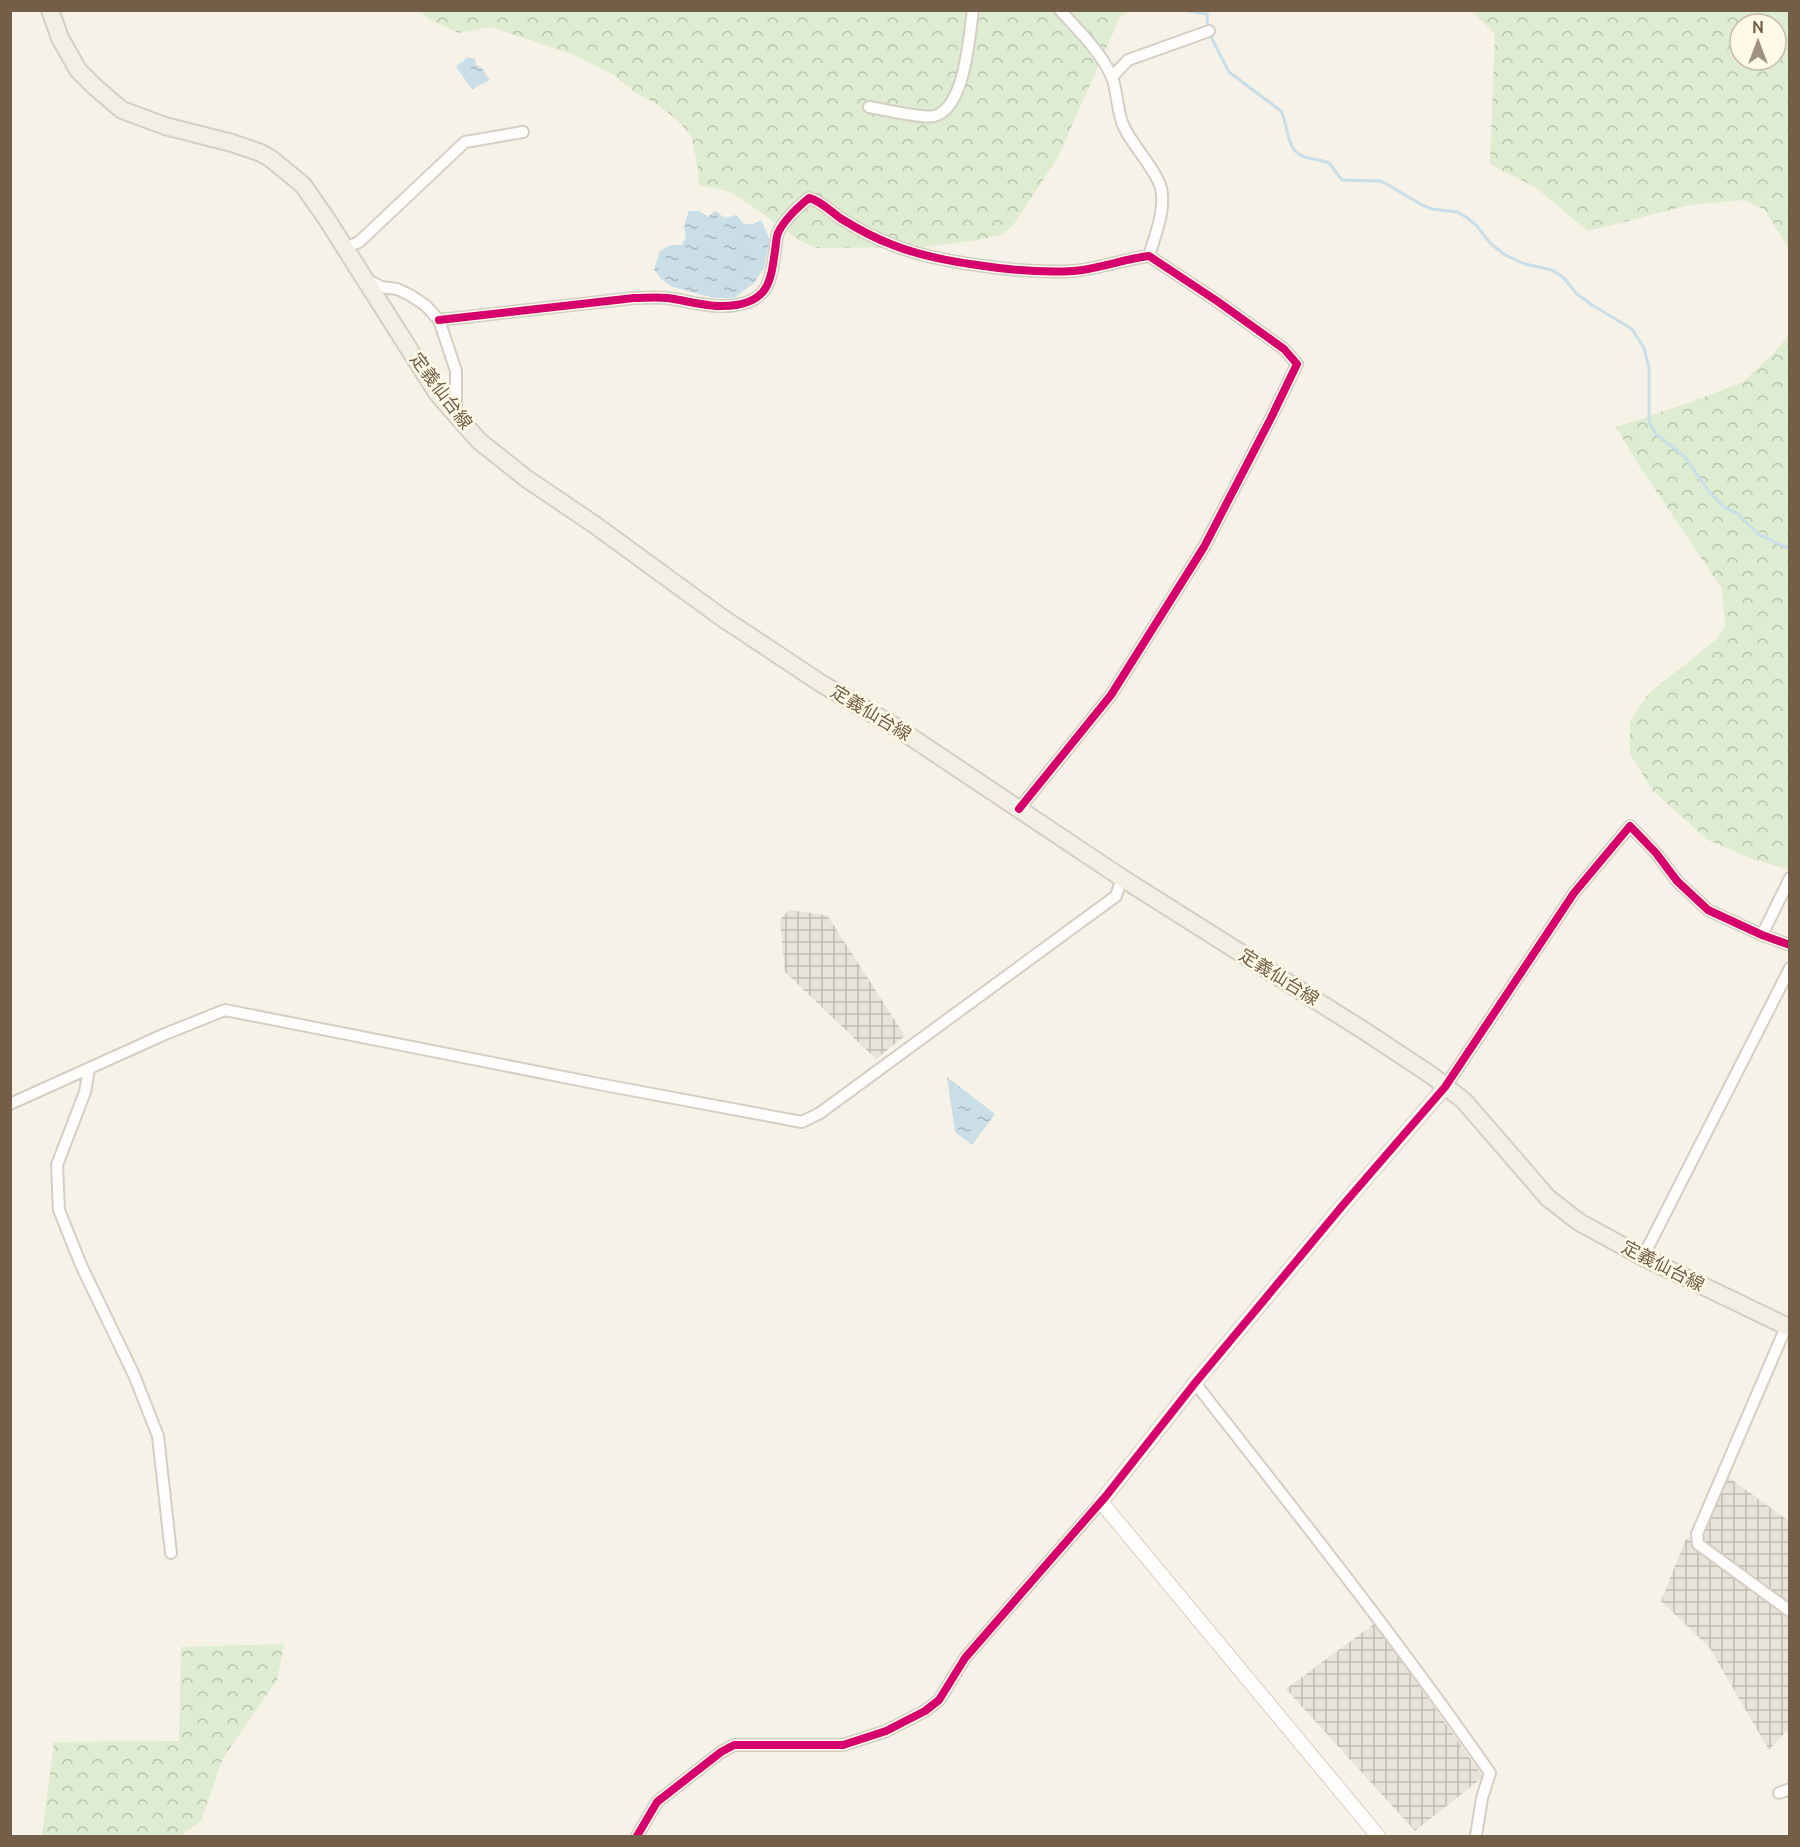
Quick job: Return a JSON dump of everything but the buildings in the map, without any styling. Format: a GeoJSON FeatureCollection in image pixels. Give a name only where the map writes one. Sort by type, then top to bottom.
{"type":"FeatureCollection","features":[{"type":"Feature","properties":{"kind":"main road","name":"定義仙台線"},"geometry":{"type":"LineString","coordinates":[[50,10],[60,38],[78,70],[122,110],[139,118],[249,148],[270,158],[303,185],[437,393],[479,441],[527,479],[595,525],[721,617],[822,684],[899,729],[1122,878],[1431,1075],[1464,1101],[1548,1198],[1579,1222],[1643,1257],[1788,1328]]}},
{"type":"Feature","properties":{"kind":"street"},"geometry":{"type":"LineString","coordinates":[[869,107],[911,115],[934,116],[950,106],[959,87],[973,10]]}},
{"type":"Feature","properties":{"kind":"street"},"geometry":{"type":"LineString","coordinates":[[1060,10],[1083,35],[1112,77],[1122,123],[1133,145],[1149,166],[1161,188],[1160,220],[1149,256]]}},
{"type":"Feature","properties":{"kind":"street"},"geometry":{"type":"LineString","coordinates":[[1112,77],[1128,60],[1209,31]]}},
{"type":"Feature","properties":{"kind":"street"},"geometry":{"type":"LineString","coordinates":[[345,248],[359,242],[465,142],[523,132]]}},
{"type":"Feature","properties":{"kind":"street"},"geometry":{"type":"LineString","coordinates":[[439,320],[634,298],[666,298],[701,305],[736,305],[757,299],[767,288],[777,234],[801,204],[809,198],[816,200],[840,218],[882,241],[938,259],[1032,272],[1074,271],[1149,256],[1284,349],[1297,364],[1204,547],[1111,695],[1019,809]]}},
{"type":"Feature","properties":{"kind":"street"},"geometry":{"type":"LineString","coordinates":[[363,278],[381,287],[397,289],[410,295],[425,305],[439,320],[456,371],[456,416]]}},
{"type":"Feature","properties":{"kind":"street"},"geometry":{"type":"LineString","coordinates":[[637,1836],[657,1802],[721,1752],[734,1745],[843,1745],[886,1731],[925,1711],[939,1700],[965,1658],[1101,1502],[1195,1383],[1335,1214],[1445,1087],[1574,893],[1630,826],[1656,853],[1677,881],[1708,909],[1762,935],[1790,945]]}},
{"type":"Feature","properties":{"kind":"street"},"geometry":{"type":"LineString","coordinates":[[10,1104],[165,1034],[225,1010],[802,1122],[820,1113],[1116,896],[1122,878]]}},
{"type":"Feature","properties":{"kind":"street"},"geometry":{"type":"LineString","coordinates":[[1762,935],[1790,878]]}},
{"type":"Feature","properties":{"kind":"street"},"geometry":{"type":"LineString","coordinates":[[1643,1257],[1790,968]]}},
{"type":"Feature","properties":{"kind":"street"},"geometry":{"type":"LineString","coordinates":[[89,1069],[85,1092],[57,1165],[59,1210],[81,1265],[135,1375],[158,1436],[171,1553]]}},
{"type":"Feature","properties":{"kind":"street"},"geometry":{"type":"LineString","coordinates":[[1788,1328],[1697,1533],[1698,1544],[1790,1611]]}},
{"type":"Feature","properties":{"kind":"street"},"geometry":{"type":"LineString","coordinates":[[1195,1383],[1381,1621],[1491,1773],[1482,1798],[1476,1836]]}},
{"type":"Feature","properties":{"kind":"street"},"geometry":{"type":"LineString","coordinates":[[1101,1502],[1378,1836]]}},
{"type":"Feature","properties":{"kind":"shaded area"},"geometry":{"type":"Polygon","coordinates":[[[789,910],[827,915],[905,1036],[876,1059],[785,972],[780,920],[789,910]]]}},
{"type":"Feature","properties":{"kind":"shaded area"},"geometry":{"type":"Polygon","coordinates":[[[1728,1477],[1789,1521],[1789,1733],[1786,1731],[1769,1750],[1709,1647],[1661,1601],[1686,1539],[1703,1532],[1728,1477]]]}},
{"type":"Feature","properties":{"kind":"shaded area"},"geometry":{"type":"Polygon","coordinates":[[[1375,1623],[1483,1777],[1415,1831],[1286,1689],[1375,1623]]]}},
{"type":"Feature","properties":{"kind":"green space"},"geometry":{"type":"Polygon","coordinates":[[[420,11],[1129,11],[1120,17],[1058,157],[1014,224],[1002,235],[923,247],[818,248],[800,241],[730,192],[699,185],[691,135],[676,119],[612,74],[574,55],[491,27],[458,33],[429,19],[420,11]]]}},
{"type":"Feature","properties":{"kind":"green space"},"geometry":{"type":"Polygon","coordinates":[[[1472,11],[1789,11],[1789,249],[1765,210],[1745,200],[1690,205],[1588,231],[1535,187],[1490,164],[1495,34],[1472,11]]]}},
{"type":"Feature","properties":{"kind":"green space"},"geometry":{"type":"Polygon","coordinates":[[[1789,333],[1789,870],[1750,858],[1708,840],[1653,791],[1630,754],[1630,721],[1648,694],[1717,639],[1725,626],[1722,589],[1636,461],[1616,427],[1743,382],[1778,349],[1789,333]]]}},
{"type":"Feature","properties":{"kind":"green space"},"geometry":{"type":"Polygon","coordinates":[[[284,1644],[277,1680],[223,1758],[201,1821],[180,1836],[42,1836],[54,1742],[179,1741],[181,1647],[284,1644]]]}},
{"type":"Feature","properties":{"kind":"water"},"geometry":{"type":"Polygon","coordinates":[[[467,57],[475,59],[476,65],[481,67],[490,80],[472,89],[456,67],[467,57]]]}},
{"type":"Feature","properties":{"kind":"water"},"geometry":{"type":"Polygon","coordinates":[[[689,211],[699,211],[708,217],[715,211],[725,218],[736,215],[744,224],[753,224],[761,220],[770,240],[764,268],[754,283],[734,298],[714,298],[673,287],[662,280],[654,269],[660,251],[671,245],[682,245],[686,238],[684,226],[689,211]]]}},
{"type":"Feature","properties":{"kind":"water"},"geometry":{"type":"Polygon","coordinates":[[[947,1077],[995,1114],[972,1145],[955,1132],[947,1077]]]}},
{"type":"Feature","properties":{"kind":"waterway"},"geometry":{"type":"LineString","coordinates":[[1184,10],[1207,14],[1208,28]]}},
{"type":"Feature","properties":{"kind":"waterway"},"geometry":{"type":"LineString","coordinates":[[1210,35],[1229,72],[1281,111],[1288,137],[1299,154],[1329,163],[1342,180],[1379,181],[1432,209],[1457,212],[1477,226],[1490,243],[1505,255],[1525,264],[1552,270],[1564,278],[1577,294],[1632,329],[1644,348],[1649,367],[1649,422],[1656,434],[1685,457],[1710,493],[1724,507],[1738,514],[1758,534],[1790,549]]}},
{"type":"Feature","properties":{"kind":"cycle path"},"geometry":{"type":"LineString","coordinates":[[439,320],[634,298],[667,298],[718,306],[747,302],[762,293],[770,279],[777,235],[781,228],[809,198],[879,239],[903,249],[955,262],[1013,270],[1061,272],[1149,256],[1284,349],[1297,364],[1204,547],[1111,695],[1019,809]]}},
{"type":"Feature","properties":{"kind":"cycle path"},"geometry":{"type":"LineString","coordinates":[[637,1836],[657,1802],[721,1752],[734,1745],[843,1745],[886,1731],[925,1711],[939,1700],[965,1658],[1106,1496],[1195,1383],[1445,1087],[1574,893],[1630,826],[1656,853],[1677,881],[1708,910],[1790,945]]}}]}
